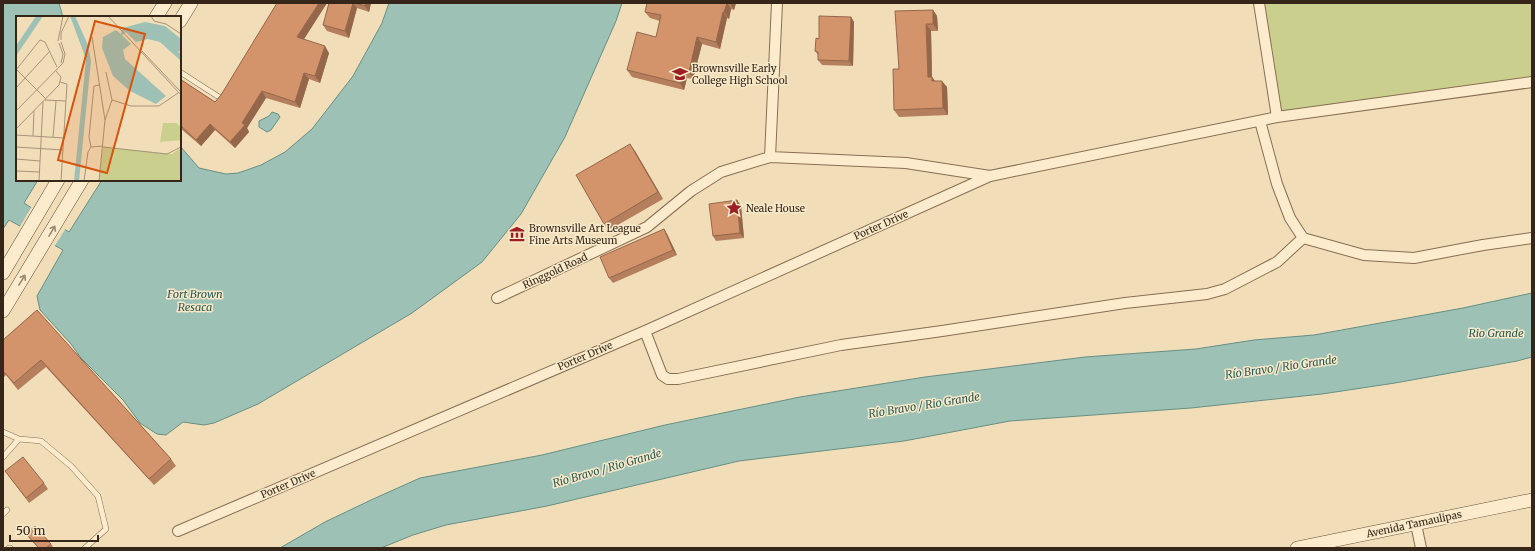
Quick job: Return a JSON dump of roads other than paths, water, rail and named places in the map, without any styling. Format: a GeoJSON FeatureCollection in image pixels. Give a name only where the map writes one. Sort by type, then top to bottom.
{"type":"FeatureCollection","features":[{"type":"Feature","properties":{"kind":"main road"},"geometry":{"type":"LineString","coordinates":[[157,16],[165,3]]}},
{"type":"Feature","properties":{"kind":"main road"},"geometry":{"type":"LineString","coordinates":[[181,19],[191,3]]}},
{"type":"Feature","properties":{"kind":"main road"},"geometry":{"type":"LineString","coordinates":[[3,273],[57,181]]}},
{"type":"Feature","properties":{"kind":"main road"},"geometry":{"type":"LineString","coordinates":[[3,310],[41,250],[81,181]]}},
{"type":"Feature","properties":{"kind":"main road","name":"Avenida Tamaulipas"},"geometry":{"type":"LineString","coordinates":[[1297,548],[1532,500]]}},
{"type":"Feature","properties":{"kind":"street"},"geometry":{"type":"LineString","coordinates":[[770,157],[777,3]]}},
{"type":"Feature","properties":{"kind":"street"},"geometry":{"type":"LineString","coordinates":[[1259,3],[1277,117]]}},
{"type":"Feature","properties":{"kind":"street"},"geometry":{"type":"LineString","coordinates":[[990,176],[1277,117],[1532,82]]}},
{"type":"Feature","properties":{"kind":"street"},"geometry":{"type":"LineString","coordinates":[[1260,121],[1277,184],[1290,218],[1303,238],[1364,256],[1414,258],[1482,245],[1532,238]]}},
{"type":"Feature","properties":{"kind":"street","name":"Ringgold Road"},"geometry":{"type":"LineString","coordinates":[[497,298],[647,227],[691,191],[721,172],[770,157],[906,163],[990,176]]}},
{"type":"Feature","properties":{"kind":"street","name":"Porter Drive"},"geometry":{"type":"LineString","coordinates":[[178,531],[646,330],[990,176]]}},
{"type":"Feature","properties":{"kind":"street"},"geometry":{"type":"LineString","coordinates":[[646,330],[662,375],[668,379],[678,379],[841,344],[950,330],[1125,303],[1207,294],[1225,289],[1277,262],[1303,238]]}},
{"type":"Feature","properties":{"kind":"street"},"geometry":{"type":"LineString","coordinates":[[1416,524],[1421,548]]}},
{"type":"Feature","properties":{"kind":"lane"},"geometry":{"type":"LineString","coordinates":[[181,73],[222,99],[226,92]]}},
{"type":"Feature","properties":{"kind":"lane"},"geometry":{"type":"LineString","coordinates":[[3,432],[19,439],[41,441],[71,466],[98,496],[106,529],[85,548]]}},
{"type":"Feature","properties":{"kind":"lane"},"geometry":{"type":"LineString","coordinates":[[3,457],[19,439]]}},
{"type":"Feature","properties":{"kind":"water","name":"Fort Brown Resaca"},"geometry":{"type":"Polygon","coordinates":[[[3,3],[59,3],[63,16],[16,16],[16,181],[37,181],[24,203],[69,232],[101,181],[181,181],[181,147],[199,168],[226,174],[238,173],[261,165],[285,152],[312,129],[353,76],[382,23],[389,3],[622,3],[616,21],[565,137],[521,214],[482,262],[412,313],[258,404],[214,423],[204,425],[183,422],[166,435],[157,434],[140,423],[123,400],[81,358],[71,344],[40,310],[37,296],[63,250],[9,220],[3,229],[3,3]]]}},
{"type":"Feature","properties":{"kind":"water"},"geometry":{"type":"Polygon","coordinates":[[[272,112],[278,114],[280,117],[271,130],[267,132],[259,127],[259,121],[269,116],[272,112]]]}},
{"type":"Feature","properties":{"kind":"water","name":"Rio Grande"},"geometry":{"type":"Polygon","coordinates":[[[1532,293],[1532,357],[1517,361],[1395,383],[1322,394],[1191,408],[1010,421],[904,441],[739,461],[547,506],[446,525],[413,535],[381,548],[280,548],[325,522],[420,478],[542,455],[665,425],[800,397],[925,377],[1085,357],[1196,349],[1254,340],[1314,335],[1463,308],[1532,293]]]}},
{"type":"Feature","properties":{"kind":"place","name":"Brownsville Early College High School"},"geometry":{"type":"Point","coordinates":[680,74]}},
{"type":"Feature","properties":{"kind":"place","name":"Neale House"},"geometry":{"type":"Point","coordinates":[734,208]}},
{"type":"Feature","properties":{"kind":"place","name":"Brownsville Art League Fine Arts Museum"},"geometry":{"type":"Point","coordinates":[517,234]}},
{"type":"Feature","properties":{"kind":"water label","name":"Río Bravo / Rio Grande"},"geometry":{"type":"Point","coordinates":[1281,367]}},
{"type":"Feature","properties":{"kind":"water label","name":"Río Bravo / Rio Grande"},"geometry":{"type":"Point","coordinates":[924,405]}},
{"type":"Feature","properties":{"kind":"water label","name":"Río Bravo / Rio Grande"},"geometry":{"type":"Point","coordinates":[607,468]}}]}
